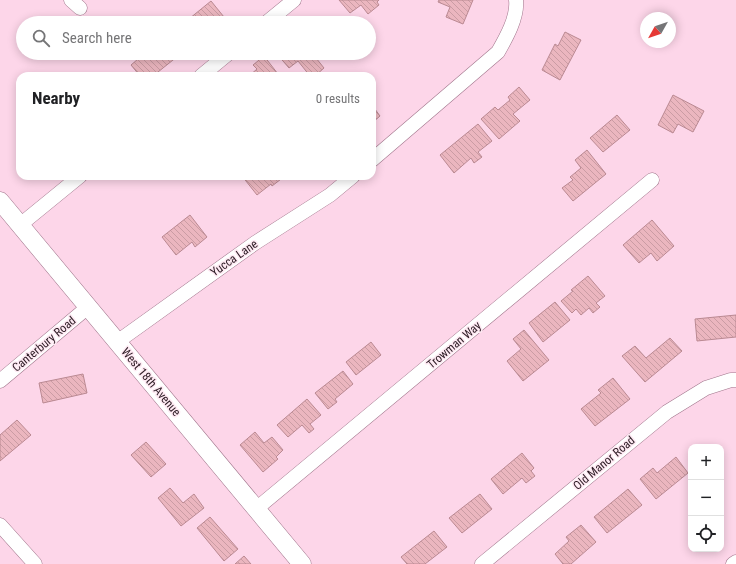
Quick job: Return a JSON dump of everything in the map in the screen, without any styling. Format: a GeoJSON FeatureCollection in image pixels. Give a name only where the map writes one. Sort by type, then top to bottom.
{"type":"FeatureCollection","features":[{"type":"Feature","properties":{"kind":"street"},"geometry":{"type":"LineString","coordinates":[[275,16],[294,0]]}},
{"type":"Feature","properties":{"kind":"street"},"geometry":{"type":"LineString","coordinates":[[376,157],[498,52],[509,33],[517,5],[516,0]]}},
{"type":"Feature","properties":{"kind":"street"},"geometry":{"type":"LineString","coordinates":[[206,72],[220,60]]}},
{"type":"Feature","properties":{"kind":"street"},"geometry":{"type":"LineString","coordinates":[[20,225],[75,180]]}},
{"type":"Feature","properties":{"kind":"street","name":"Yucca Lane"},"geometry":{"type":"LineString","coordinates":[[117,342],[255,243],[330,195],[348,180]]}},
{"type":"Feature","properties":{"kind":"street","name":"Trowman Way"},"geometry":{"type":"LineString","coordinates":[[256,509],[652,180]]}},
{"type":"Feature","properties":{"kind":"street","name":"West 18th Avenue"},"geometry":{"type":"LineString","coordinates":[[0,201],[302,564]]}},
{"type":"Feature","properties":{"kind":"street","name":"Canterbury Road"},"geometry":{"type":"LineString","coordinates":[[0,381],[88,306]]}},
{"type":"Feature","properties":{"kind":"street","name":"Old Manor Road"},"geometry":{"type":"LineString","coordinates":[[482,564],[667,412],[706,388],[730,380],[736,380]]}},
{"type":"Feature","properties":{"kind":"street"},"geometry":{"type":"LineString","coordinates":[[0,524],[35,564]]}},
{"type":"Feature","properties":{"kind":"building"},"geometry":{"type":"Polygon","coordinates":[[[339,0],[379,0],[377,2],[379,5],[368,14],[361,5],[350,13],[339,0]]]}},
{"type":"Feature","properties":{"kind":"building"},"geometry":{"type":"Polygon","coordinates":[[[439,0],[473,0],[463,24],[446,17],[450,7],[438,2],[439,0]]]}},
{"type":"Feature","properties":{"kind":"building"},"geometry":{"type":"Polygon","coordinates":[[[211,1],[223,16],[193,16],[211,1]]]}},
{"type":"Feature","properties":{"kind":"building"},"geometry":{"type":"Polygon","coordinates":[[[565,32],[581,40],[560,80],[542,70],[555,44],[558,46],[565,32]]]}},
{"type":"Feature","properties":{"kind":"building"},"geometry":{"type":"Polygon","coordinates":[[[137,60],[173,60],[158,72],[137,72],[131,65],[137,60]]]}},
{"type":"Feature","properties":{"kind":"building"},"geometry":{"type":"Polygon","coordinates":[[[259,60],[267,60],[276,72],[254,72],[257,69],[253,65],[259,60]]]}},
{"type":"Feature","properties":{"kind":"building"},"geometry":{"type":"Polygon","coordinates":[[[282,60],[318,60],[324,68],[320,72],[307,72],[298,61],[289,68],[282,60]]]}},
{"type":"Feature","properties":{"kind":"building"},"geometry":{"type":"Polygon","coordinates":[[[519,87],[530,100],[513,114],[520,121],[499,139],[481,119],[495,107],[498,110],[510,100],[508,97],[519,87]]]}},
{"type":"Feature","properties":{"kind":"building"},"geometry":{"type":"Polygon","coordinates":[[[673,95],[704,111],[693,132],[678,124],[673,133],[658,125],[673,95]]]}},
{"type":"Feature","properties":{"kind":"building"},"geometry":{"type":"Polygon","coordinates":[[[376,110],[380,116],[376,120],[376,110]]]}},
{"type":"Feature","properties":{"kind":"building"},"geometry":{"type":"Polygon","coordinates":[[[617,115],[630,130],[603,152],[590,138],[617,115]]]}},
{"type":"Feature","properties":{"kind":"building"},"geometry":{"type":"Polygon","coordinates":[[[478,124],[492,141],[478,152],[482,157],[474,163],[471,158],[454,173],[440,155],[478,124]]]}},
{"type":"Feature","properties":{"kind":"building"},"geometry":{"type":"Polygon","coordinates":[[[587,150],[606,174],[573,201],[562,188],[573,180],[570,177],[581,168],[575,160],[587,150]]]}},
{"type":"Feature","properties":{"kind":"building"},"geometry":{"type":"Polygon","coordinates":[[[245,180],[280,180],[272,186],[271,184],[257,195],[245,180]]]}},
{"type":"Feature","properties":{"kind":"building"},"geometry":{"type":"Polygon","coordinates":[[[190,215],[207,237],[195,247],[192,242],[176,255],[162,237],[190,215]]]}},
{"type":"Feature","properties":{"kind":"building"},"geometry":{"type":"Polygon","coordinates":[[[652,220],[674,246],[657,261],[651,253],[639,263],[623,245],[652,220]]]}},
{"type":"Feature","properties":{"kind":"building"},"geometry":{"type":"Polygon","coordinates":[[[588,276],[605,296],[596,303],[600,307],[593,313],[589,308],[581,315],[576,309],[572,313],[561,301],[573,291],[571,290],[588,276]]]}},
{"type":"Feature","properties":{"kind":"building"},"geometry":{"type":"Polygon","coordinates":[[[555,302],[570,320],[543,342],[529,323],[555,302]]]}},
{"type":"Feature","properties":{"kind":"building"},"geometry":{"type":"Polygon","coordinates":[[[736,315],[736,337],[697,341],[695,319],[736,315]]]}},
{"type":"Feature","properties":{"kind":"building"},"geometry":{"type":"Polygon","coordinates":[[[524,330],[549,360],[523,381],[507,361],[521,349],[513,339],[524,330]]]}},
{"type":"Feature","properties":{"kind":"building"},"geometry":{"type":"Polygon","coordinates":[[[670,338],[682,351],[645,382],[622,356],[635,346],[646,358],[670,338]]]}},
{"type":"Feature","properties":{"kind":"building"},"geometry":{"type":"Polygon","coordinates":[[[371,342],[381,355],[356,375],[346,362],[371,342]]]}},
{"type":"Feature","properties":{"kind":"building"},"geometry":{"type":"Polygon","coordinates":[[[343,371],[353,384],[335,399],[337,402],[328,409],[315,393],[343,371]]]}},
{"type":"Feature","properties":{"kind":"building"},"geometry":{"type":"Polygon","coordinates":[[[83,374],[87,393],[43,403],[39,383],[83,374]]]}},
{"type":"Feature","properties":{"kind":"building"},"geometry":{"type":"Polygon","coordinates":[[[613,378],[630,399],[595,426],[581,409],[601,393],[598,390],[613,378]]]}},
{"type":"Feature","properties":{"kind":"building"},"geometry":{"type":"Polygon","coordinates":[[[307,399],[321,415],[310,424],[314,429],[309,433],[302,425],[288,437],[277,425],[307,399]]]}},
{"type":"Feature","properties":{"kind":"building"},"geometry":{"type":"Polygon","coordinates":[[[17,420],[31,435],[0,461],[0,435],[17,420]]]}},
{"type":"Feature","properties":{"kind":"building"},"geometry":{"type":"Polygon","coordinates":[[[255,432],[264,443],[272,437],[283,450],[276,457],[278,459],[263,472],[240,445],[255,432]]]}},
{"type":"Feature","properties":{"kind":"building"},"geometry":{"type":"Polygon","coordinates":[[[146,442],[166,464],[151,477],[131,455],[146,442]]]}},
{"type":"Feature","properties":{"kind":"building"},"geometry":{"type":"Polygon","coordinates":[[[522,453],[534,468],[531,471],[535,476],[526,483],[522,478],[503,494],[491,479],[522,453]]]}},
{"type":"Feature","properties":{"kind":"building"},"geometry":{"type":"Polygon","coordinates":[[[676,457],[688,473],[656,499],[640,479],[653,468],[657,473],[676,457]]]}},
{"type":"Feature","properties":{"kind":"building"},"geometry":{"type":"Polygon","coordinates":[[[170,488],[183,503],[194,494],[204,508],[181,526],[158,498],[170,488]]]}},
{"type":"Feature","properties":{"kind":"building"},"geometry":{"type":"Polygon","coordinates":[[[628,489],[642,505],[607,533],[594,517],[628,489]]]}},
{"type":"Feature","properties":{"kind":"building"},"geometry":{"type":"Polygon","coordinates":[[[480,494],[492,509],[462,533],[449,518],[480,494]]]}},
{"type":"Feature","properties":{"kind":"building"},"geometry":{"type":"Polygon","coordinates":[[[210,517],[238,549],[224,561],[197,528],[210,517]]]}},
{"type":"Feature","properties":{"kind":"building"},"geometry":{"type":"Polygon","coordinates":[[[581,525],[596,542],[571,564],[563,564],[555,554],[569,541],[566,537],[581,525]]]}},
{"type":"Feature","properties":{"kind":"building"},"geometry":{"type":"Polygon","coordinates":[[[434,531],[447,547],[425,564],[407,564],[401,557],[434,531]]]}},
{"type":"Feature","properties":{"kind":"building"},"geometry":{"type":"Polygon","coordinates":[[[244,556],[251,564],[235,564],[244,556]]]}}]}
